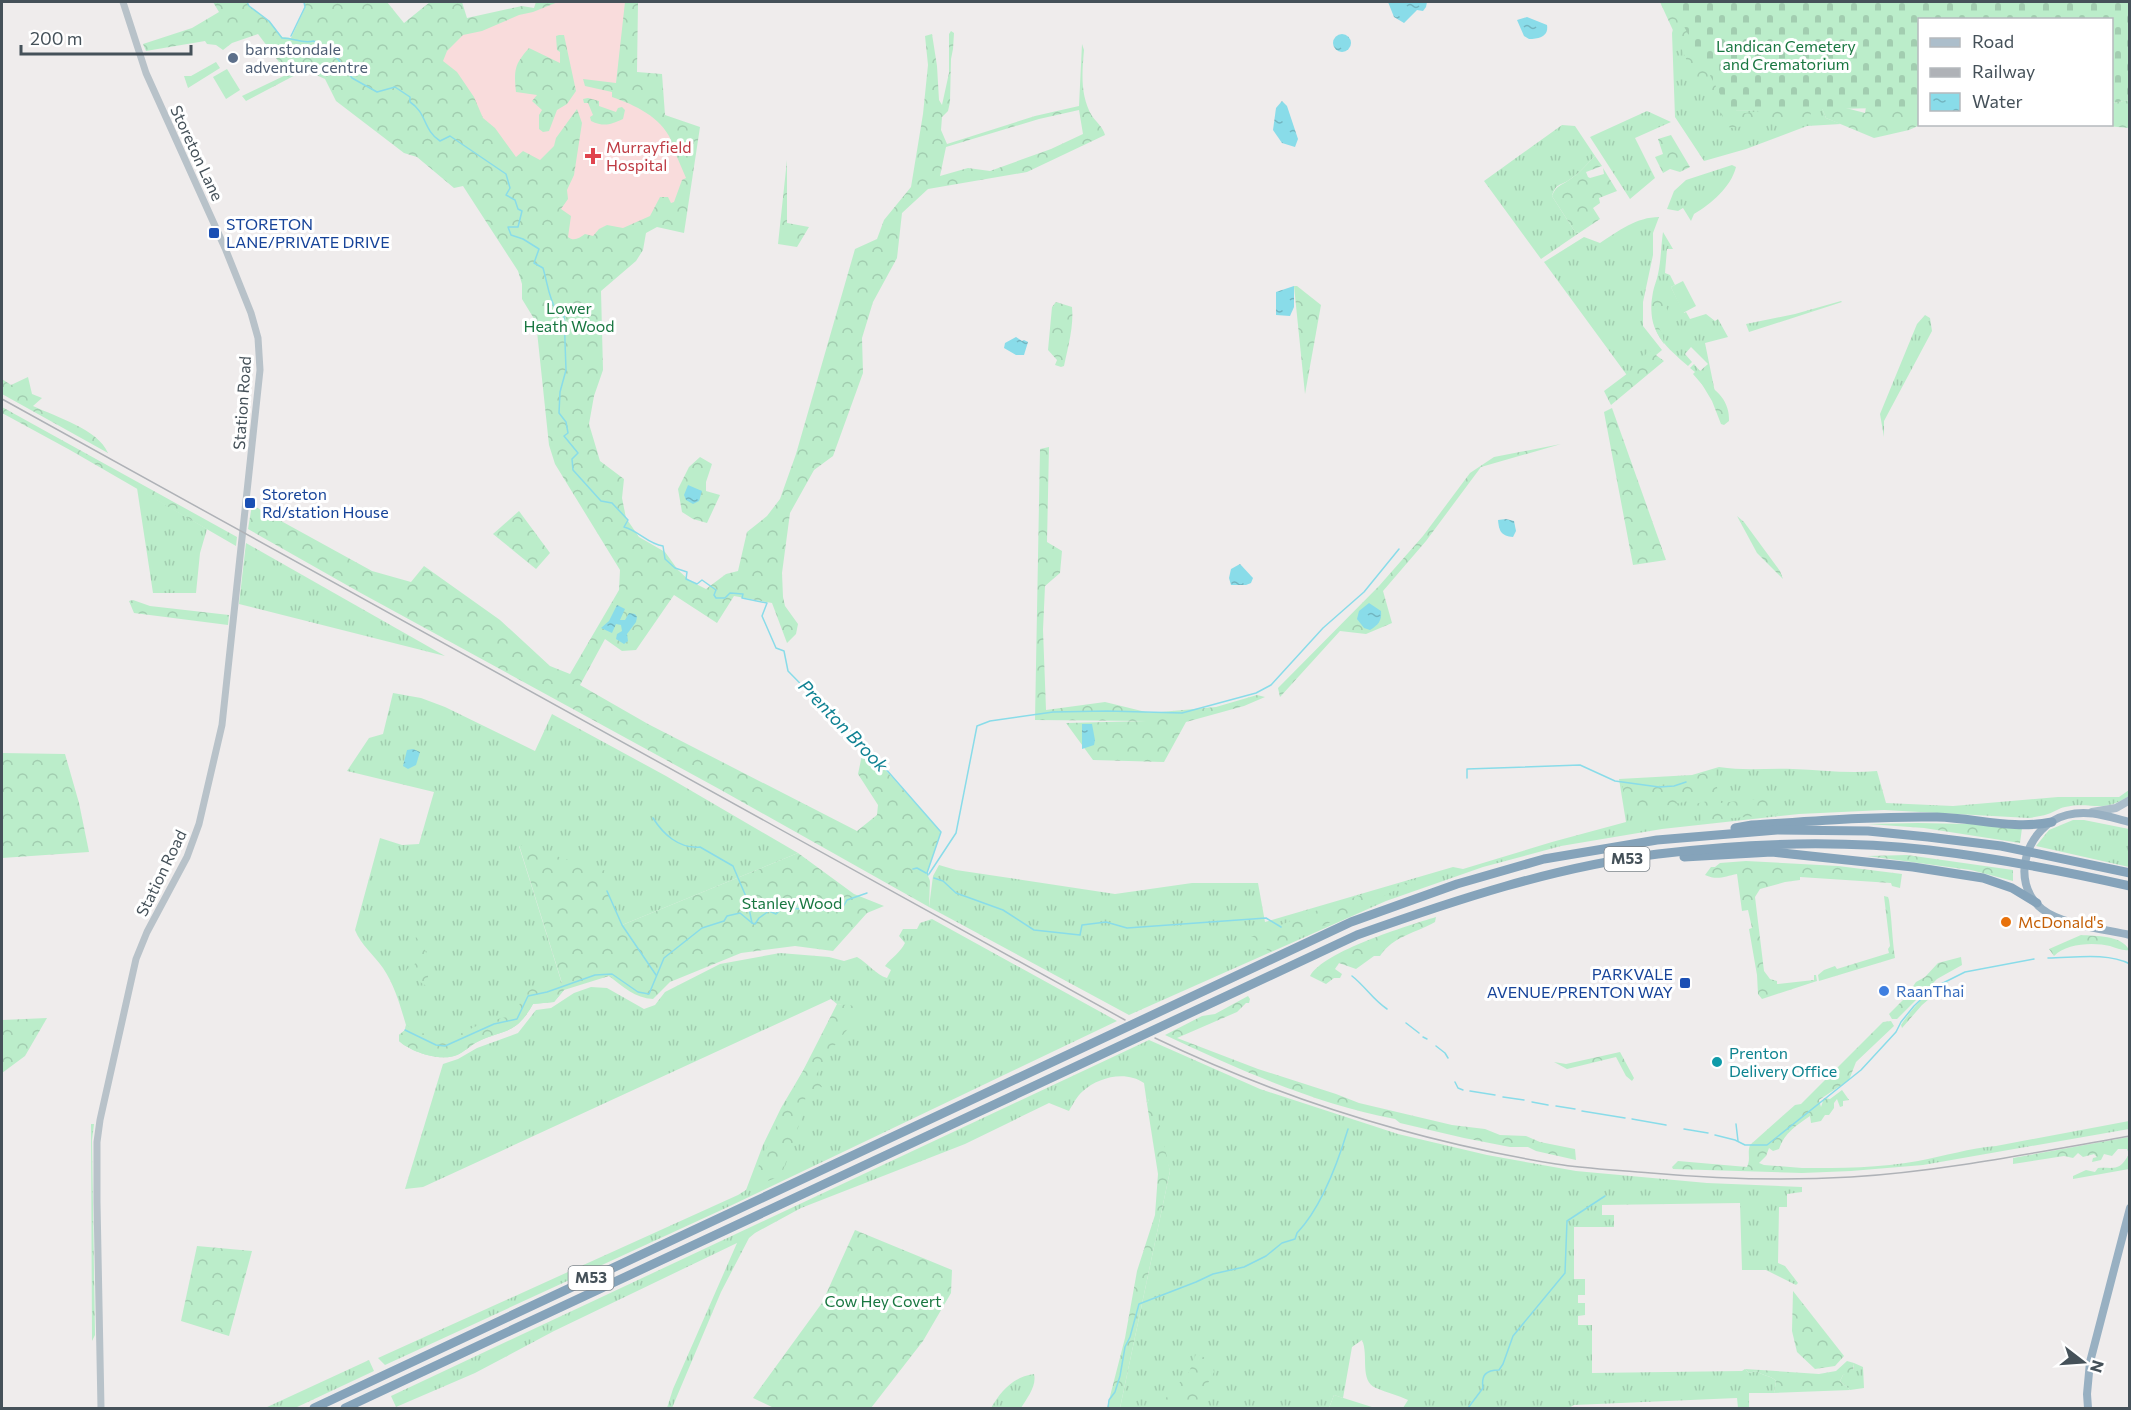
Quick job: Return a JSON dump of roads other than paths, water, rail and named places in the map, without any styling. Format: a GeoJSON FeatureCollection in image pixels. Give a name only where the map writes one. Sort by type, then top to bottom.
{"type":"FeatureCollection","features":[{"type":"Feature","properties":{"kind":"highway"},"geometry":{"type":"LineString","coordinates":[[2037,903],[2026,881],[2025,858],[2035,838],[2052,822],[2065,815],[2092,812],[2130,822]]}},
{"type":"Feature","properties":{"kind":"highway"},"geometry":{"type":"LineString","coordinates":[[1692,836],[1752,825],[1844,819],[1941,817],[1997,824],[2030,825],[2052,822]]}},
{"type":"Feature","properties":{"kind":"highway","name":"M53"},"geometry":{"type":"LineString","coordinates":[[314,1408],[1352,922],[1457,884],[1544,859],[1692,836],[1777,830],[1868,831],[2001,846],[2130,873]]}},
{"type":"Feature","properties":{"kind":"highway","name":"M53"},"geometry":{"type":"LineString","coordinates":[[345,1408],[1357,935],[1438,906],[1515,883],[1656,854],[1714,848],[1850,845],[1928,850],[2000,860],[2130,886]]}},
{"type":"Feature","properties":{"kind":"highway"},"geometry":{"type":"LineString","coordinates":[[1592,866],[1710,855],[1772,852],[1806,855],[1983,878],[2013,888],[2037,903],[2045,911],[2063,920],[2130,935]]}},
{"type":"Feature","properties":{"kind":"highway"},"geometry":{"type":"LineString","coordinates":[[2115,932],[2130,941]]}},
{"type":"Feature","properties":{"kind":"highway"},"geometry":{"type":"LineString","coordinates":[[2088,1408],[2090,1362],[2130,1208]]}},
{"type":"Feature","properties":{"kind":"main road"},"geometry":{"type":"LineString","coordinates":[[2092,812],[2116,808],[2130,800]]}},
{"type":"Feature","properties":{"kind":"street","name":"Storeton Lane"},"geometry":{"type":"LineString","coordinates":[[123,2],[146,73],[225,248],[251,313]]}},
{"type":"Feature","properties":{"kind":"street","name":"Station Road"},"geometry":{"type":"LineString","coordinates":[[101,1408],[97,1262],[97,1142],[136,959],[147,932],[187,857],[199,824],[222,725],[259,388],[259,344],[251,313]]}},
{"type":"Feature","properties":{"kind":"water"},"geometry":{"type":"Polygon","coordinates":[[[1388,2],[1427,2],[1423,11],[1417,10],[1404,23],[1394,17],[1388,2]]]}},
{"type":"Feature","properties":{"kind":"water"},"geometry":{"type":"Polygon","coordinates":[[[1527,17],[1547,25],[1545,35],[1532,39],[1524,36],[1517,20],[1527,17]]]}},
{"type":"Feature","properties":{"kind":"water"},"geometry":{"type":"Polygon","coordinates":[[[1342,34],[1348,37],[1351,43],[1348,49],[1342,52],[1336,49],[1333,43],[1336,37],[1342,34]]]}},
{"type":"Feature","properties":{"kind":"water"},"geometry":{"type":"Polygon","coordinates":[[[1282,101],[1287,106],[1298,139],[1295,147],[1282,143],[1273,130],[1276,108],[1282,101]]]}},
{"type":"Feature","properties":{"kind":"water"},"geometry":{"type":"Polygon","coordinates":[[[1294,286],[1294,307],[1290,316],[1276,315],[1276,292],[1294,286]]]}},
{"type":"Feature","properties":{"kind":"water"},"geometry":{"type":"Polygon","coordinates":[[[1016,337],[1028,342],[1024,355],[1016,355],[1004,348],[1005,343],[1016,337]]]}},
{"type":"Feature","properties":{"kind":"water"},"geometry":{"type":"Polygon","coordinates":[[[688,485],[702,491],[699,501],[693,504],[686,500],[684,495],[688,485]]]}},
{"type":"Feature","properties":{"kind":"water"},"geometry":{"type":"Polygon","coordinates":[[[1498,520],[1514,521],[1516,531],[1513,537],[1503,534],[1500,530],[1498,520]]]}},
{"type":"Feature","properties":{"kind":"water"},"geometry":{"type":"Polygon","coordinates":[[[1240,564],[1253,578],[1251,583],[1231,585],[1229,578],[1231,569],[1240,564]]]}},
{"type":"Feature","properties":{"kind":"water"},"geometry":{"type":"Polygon","coordinates":[[[1369,603],[1381,611],[1379,622],[1370,630],[1364,628],[1357,619],[1359,611],[1369,603]]]}},
{"type":"Feature","properties":{"kind":"water"},"geometry":{"type":"Polygon","coordinates":[[[617,605],[625,609],[620,620],[625,620],[629,613],[637,617],[627,634],[628,641],[624,644],[616,639],[617,634],[622,631],[621,625],[616,624],[612,633],[601,628],[609,621],[617,605]]]}},
{"type":"Feature","properties":{"kind":"water"},"geometry":{"type":"Polygon","coordinates":[[[1082,724],[1092,724],[1095,740],[1094,745],[1082,749],[1082,724]]]}},
{"type":"Feature","properties":{"kind":"water"},"geometry":{"type":"Polygon","coordinates":[[[413,749],[420,752],[416,765],[408,769],[403,766],[407,750],[413,749]]]}},
{"type":"Feature","properties":{"kind":"waterway","name":"Prenton Brook"},"geometry":{"type":"LineString","coordinates":[[247,2],[269,21],[282,38],[305,42],[314,41],[323,50],[337,58],[352,78],[377,92],[395,87],[410,97],[410,102],[440,141],[450,136],[506,174],[510,188],[506,195],[515,200],[518,209],[522,211],[518,227],[508,227],[511,235],[539,249],[534,263],[543,268],[550,296],[557,312],[564,313],[566,370],[560,392],[559,413],[566,422],[568,433],[564,436],[578,453],[572,459],[573,470],[601,501],[612,503],[628,520],[624,527],[663,546],[665,559],[675,568],[687,572],[686,579],[697,584],[702,580],[716,590],[714,595],[716,598],[725,598],[730,593],[743,594],[742,598],[767,603],[762,616],[776,648],[784,651],[788,671],[836,720],[856,735],[941,832],[928,875]]}},
{"type":"Feature","properties":{"kind":"waterway"},"geometry":{"type":"LineString","coordinates":[[291,36],[305,7],[304,2]]}},
{"type":"Feature","properties":{"kind":"waterway"},"geometry":{"type":"LineString","coordinates":[[929,874],[956,833],[977,726],[990,721],[1053,712],[1182,713],[1256,693],[1271,685],[1323,628],[1364,592],[1399,549]]}},
{"type":"Feature","properties":{"kind":"waterway"},"geometry":{"type":"LineString","coordinates":[[1467,778],[1467,769],[1580,765],[1615,781],[1659,787],[1686,782]]}},
{"type":"Feature","properties":{"kind":"waterway"},"geometry":{"type":"LineString","coordinates":[[653,818],[672,839],[685,846],[700,847],[733,866],[747,899],[752,923],[755,924],[769,911],[776,914],[782,908],[826,910],[843,907],[847,900],[867,893]]}},
{"type":"Feature","properties":{"kind":"waterway"},"geometry":{"type":"LineString","coordinates":[[913,869],[917,868],[926,873]]}},
{"type":"Feature","properties":{"kind":"waterway","name":"Prenton Brook"},"geometry":{"type":"LineString","coordinates":[[934,878],[943,881],[956,893],[1003,910],[1034,930],[1080,935],[1082,925],[1106,922],[1127,928],[1266,918],[1281,927]]}},
{"type":"Feature","properties":{"kind":"waterway"},"geometry":{"type":"LineString","coordinates":[[607,891],[622,925],[656,975]]}},
{"type":"Feature","properties":{"kind":"waterway"},"geometry":{"type":"LineString","coordinates":[[405,1030],[436,1045],[445,1046],[494,1024],[517,1019],[528,996],[547,992],[595,975],[612,974],[638,992],[649,994],[664,958],[702,928],[724,921],[727,916],[740,913],[752,923]]}},
{"type":"Feature","properties":{"kind":"waterway","name":"Prenton Brook"},"geometry":{"type":"LineString","coordinates":[[2048,958],[2100,957],[2121,960],[2130,964]]}},
{"type":"Feature","properties":{"kind":"waterway","name":"Prenton Brook"},"geometry":{"type":"LineString","coordinates":[[1715,1135],[1745,1145],[1767,1145],[1861,1070],[1896,1032],[1914,1006],[1933,988],[1965,972],[2034,959]]}},
{"type":"Feature","properties":{"kind":"waterway","name":"Prenton Brook"},"geometry":{"type":"LineString","coordinates":[[1352,976],[1387,1009]]}},
{"type":"Feature","properties":{"kind":"waterway","name":"Prenton Brook"},"geometry":{"type":"LineString","coordinates":[[1406,1023],[1419,1033]]}},
{"type":"Feature","properties":{"kind":"waterway","name":"Prenton Brook"},"geometry":{"type":"LineString","coordinates":[[1423,1037],[1427,1039]]}},
{"type":"Feature","properties":{"kind":"waterway","name":"Prenton Brook"},"geometry":{"type":"LineString","coordinates":[[1436,1046],[1448,1058]]}},
{"type":"Feature","properties":{"kind":"waterway","name":"Prenton Brook"},"geometry":{"type":"LineString","coordinates":[[1455,1082],[1458,1088],[1463,1090]]}},
{"type":"Feature","properties":{"kind":"waterway","name":"Prenton Brook"},"geometry":{"type":"LineString","coordinates":[[1470,1091],[1495,1095]]}},
{"type":"Feature","properties":{"kind":"waterway","name":"Prenton Brook"},"geometry":{"type":"LineString","coordinates":[[1503,1097],[1524,1100]]}},
{"type":"Feature","properties":{"kind":"waterway","name":"Prenton Brook"},"geometry":{"type":"LineString","coordinates":[[1532,1102],[1548,1105]]}},
{"type":"Feature","properties":{"kind":"waterway","name":"Prenton Brook"},"geometry":{"type":"LineString","coordinates":[[1556,1106],[1575,1109]]}},
{"type":"Feature","properties":{"kind":"waterway","name":"Prenton Brook"},"geometry":{"type":"LineString","coordinates":[[1582,1111],[1625,1118]]}},
{"type":"Feature","properties":{"kind":"waterway","name":"Prenton Brook"},"geometry":{"type":"LineString","coordinates":[[1632,1119],[1666,1125]]}},
{"type":"Feature","properties":{"kind":"waterway"},"geometry":{"type":"LineString","coordinates":[[1736,1124],[1738,1141]]}},
{"type":"Feature","properties":{"kind":"waterway"},"geometry":{"type":"LineString","coordinates":[[1108,1408],[1109,1400],[1115,1392],[1120,1376],[1125,1347],[1139,1304],[1213,1274],[1244,1267],[1266,1256],[1282,1243],[1295,1239],[1314,1211],[1328,1184],[1348,1129]]}},
{"type":"Feature","properties":{"kind":"waterway","name":"Prenton Brook"},"geometry":{"type":"LineString","coordinates":[[1684,1129],[1708,1133]]}},
{"type":"Feature","properties":{"kind":"waterway"},"geometry":{"type":"LineString","coordinates":[[1468,1408],[1483,1388],[1485,1374],[1499,1370],[1513,1336],[1565,1273],[1567,1221],[1605,1196]]}},
{"type":"Feature","properties":{"kind":"railway"},"geometry":{"type":"LineString","coordinates":[[2,399],[1125,1020]]}},
{"type":"Feature","properties":{"kind":"railway"},"geometry":{"type":"LineString","coordinates":[[1155,1038],[1252,1080],[1351,1115],[1452,1143],[1579,1167],[1726,1178],[1851,1177],[1956,1166],[2130,1136]]}},
{"type":"Feature","properties":{"kind":"place","name":"barnstondale adventure centre"},"geometry":{"type":"Point","coordinates":[233,58]}},
{"type":"Feature","properties":{"kind":"place","name":"Murrayfield Hospital"},"geometry":{"type":"Point","coordinates":[593,156]}},
{"type":"Feature","properties":{"kind":"place","name":"STORETON LANE/PRIVATE DRIVE"},"geometry":{"type":"Point","coordinates":[214,233]}},
{"type":"Feature","properties":{"kind":"place","name":"Storeton Rd/station House"},"geometry":{"type":"Point","coordinates":[250,503]}},
{"type":"Feature","properties":{"kind":"place","name":"McDonald's"},"geometry":{"type":"Point","coordinates":[2006,922]}},
{"type":"Feature","properties":{"kind":"place","name":"PARKVALE AVENUE/PRENTON WAY"},"geometry":{"type":"Point","coordinates":[1685,983]}},
{"type":"Feature","properties":{"kind":"place","name":"RaanThai"},"geometry":{"type":"Point","coordinates":[1884,991]}},
{"type":"Feature","properties":{"kind":"place","name":"Prenton Delivery Office"},"geometry":{"type":"Point","coordinates":[1717,1062]}},
{"type":"Feature","properties":{"kind":"park label","name":"Landican Cemetery and Crematorium"},"geometry":{"type":"Point","coordinates":[1786,55]}},
{"type":"Feature","properties":{"kind":"park label","name":"Lower Heath Wood"},"geometry":{"type":"Point","coordinates":[569,317]}},
{"type":"Feature","properties":{"kind":"park label","name":"Stanley Wood"},"geometry":{"type":"Point","coordinates":[792,903]}},
{"type":"Feature","properties":{"kind":"park label","name":"Cow Hey Covert"},"geometry":{"type":"Point","coordinates":[883,1301]}}]}
